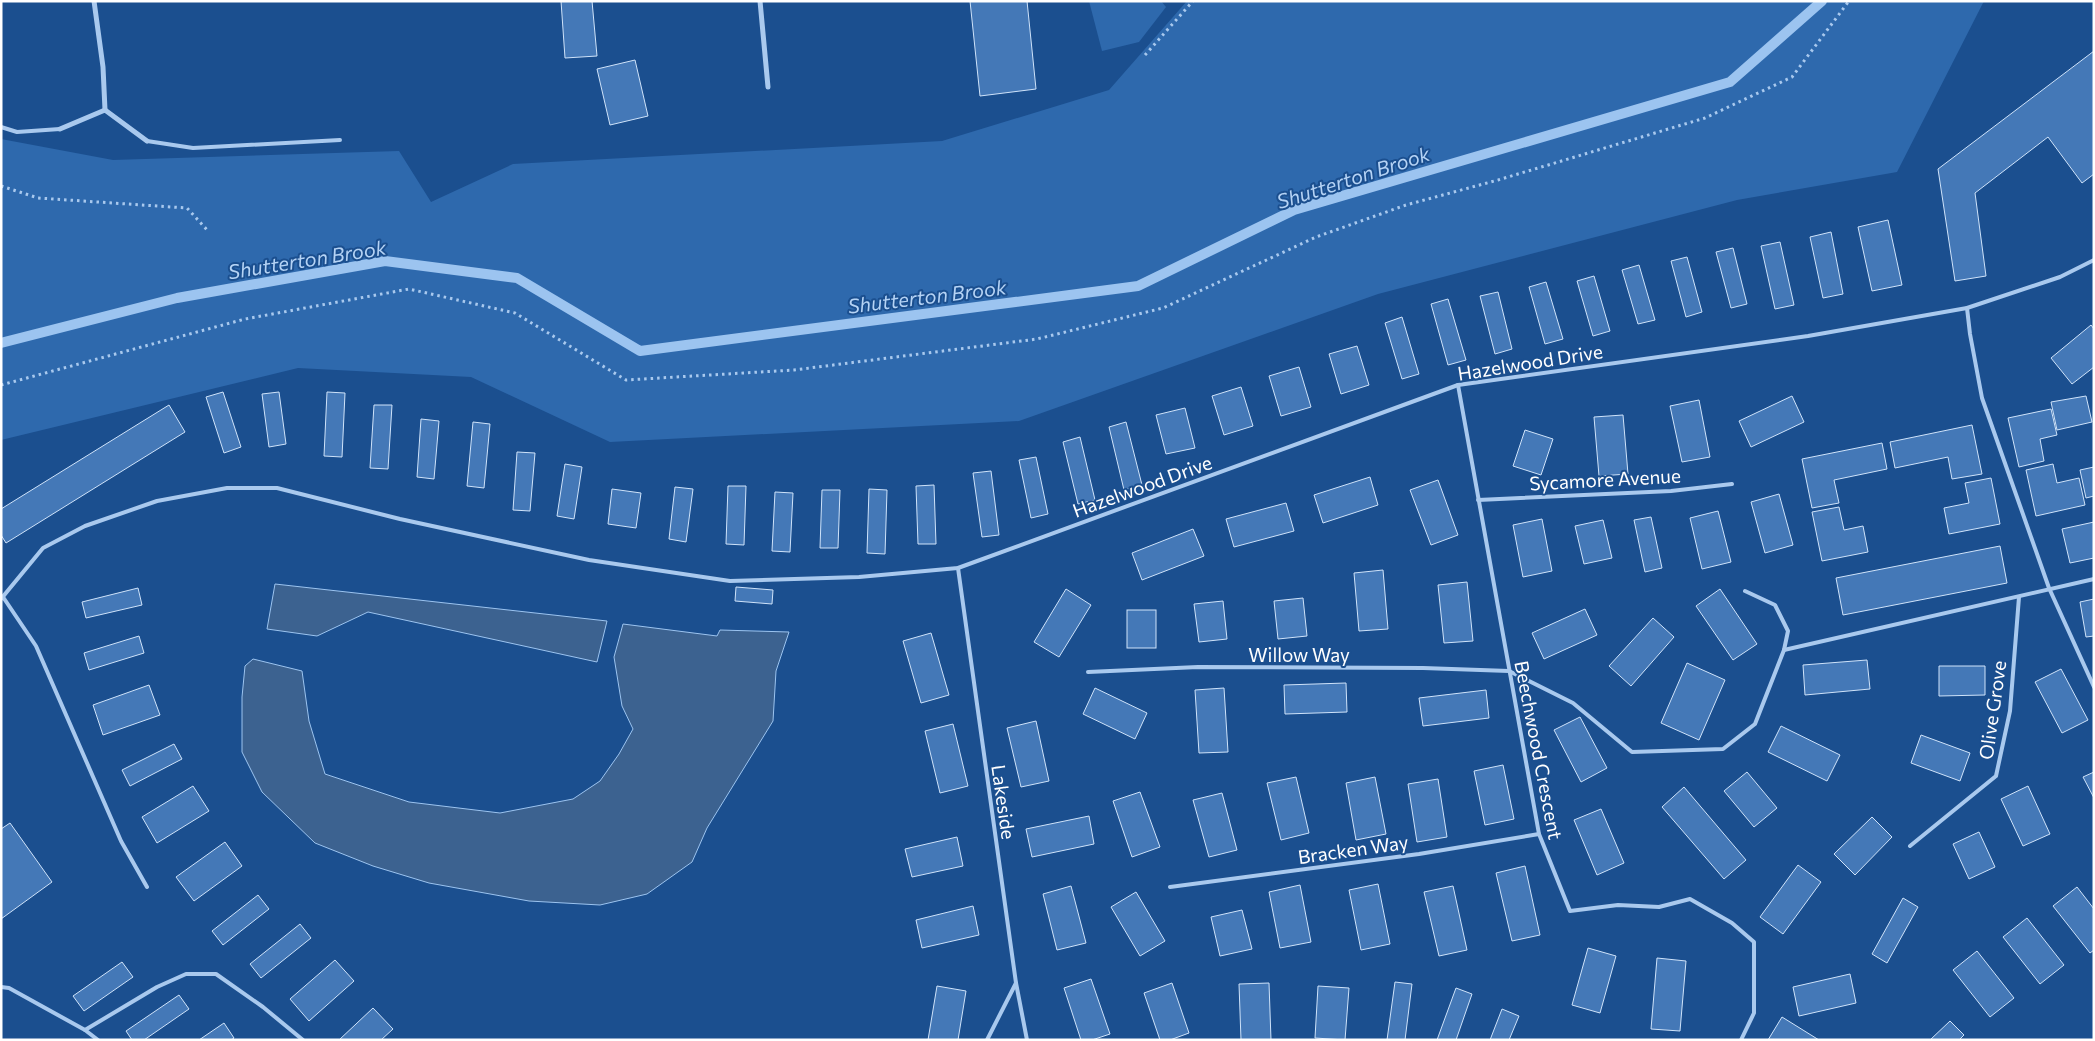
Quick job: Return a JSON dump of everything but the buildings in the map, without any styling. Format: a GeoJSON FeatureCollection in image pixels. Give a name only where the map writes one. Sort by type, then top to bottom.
{"type":"FeatureCollection","features":[{"type":"Feature","properties":{"kind":"street"},"geometry":{"type":"LineString","coordinates":[[94,1],[103,67],[105,110]]}},
{"type":"Feature","properties":{"kind":"street"},"geometry":{"type":"LineString","coordinates":[[760,1],[768,87]]}},
{"type":"Feature","properties":{"kind":"street"},"geometry":{"type":"LineString","coordinates":[[60,130],[105,110]]}},
{"type":"Feature","properties":{"kind":"street"},"geometry":{"type":"LineString","coordinates":[[105,110],[147,141]]}},
{"type":"Feature","properties":{"kind":"lane"},"geometry":{"type":"LineString","coordinates":[[1,127],[17,132],[60,130]]}},
{"type":"Feature","properties":{"kind":"lane"},"geometry":{"type":"LineString","coordinates":[[147,141],[193,148],[340,140]]}},
{"type":"Feature","properties":{"kind":"lane","name":"Hazelwood Drive"},"geometry":{"type":"LineString","coordinates":[[2,598],[42,548],[85,526],[157,501],[227,488],[277,488],[400,519],[589,560],[730,581],[859,577],[958,568],[1458,385],[1808,336],[1967,308],[2060,277],[2094,260]]}},
{"type":"Feature","properties":{"kind":"lane"},"geometry":{"type":"LineString","coordinates":[[1967,308],[1982,398],[2049,588],[2094,687]]}},
{"type":"Feature","properties":{"kind":"lane","name":"Beechwood Crescent"},"geometry":{"type":"LineString","coordinates":[[1458,385],[1539,834],[1570,911],[1618,905],[1659,907],[1690,899],[1732,924],[1754,942],[1754,1013],[1741,1040]]}},
{"type":"Feature","properties":{"kind":"lane","name":"Sycamore Avenue"},"geometry":{"type":"LineString","coordinates":[[1478,500],[1671,491],[1732,484]]}},
{"type":"Feature","properties":{"kind":"lane","name":"Lakeside"},"geometry":{"type":"LineString","coordinates":[[958,568],[1016,984],[1027,1040]]}},
{"type":"Feature","properties":{"kind":"lane"},"geometry":{"type":"LineString","coordinates":[[1784,650],[2019,597],[2049,588],[2094,580]]}},
{"type":"Feature","properties":{"kind":"lane"},"geometry":{"type":"LineString","coordinates":[[1509,671],[1573,702],[1632,752],[1723,749],[1755,724],[1784,650],[1788,631],[1775,605],[1745,591]]}},
{"type":"Feature","properties":{"kind":"lane","name":"Olive Grove"},"geometry":{"type":"LineString","coordinates":[[1910,846],[1996,776],[2010,711],[2019,597]]}},
{"type":"Feature","properties":{"kind":"lane"},"geometry":{"type":"LineString","coordinates":[[2,598],[36,646],[121,841],[147,887]]}},
{"type":"Feature","properties":{"kind":"lane","name":"Willow Way"},"geometry":{"type":"LineString","coordinates":[[1088,672],[1198,668],[1423,668],[1509,671]]}},
{"type":"Feature","properties":{"kind":"lane","name":"Bracken Way"},"geometry":{"type":"LineString","coordinates":[[1170,887],[1419,854],[1539,834]]}},
{"type":"Feature","properties":{"kind":"lane"},"geometry":{"type":"LineString","coordinates":[[85,1030],[157,987],[186,974],[216,974],[303,1040]]}},
{"type":"Feature","properties":{"kind":"lane"},"geometry":{"type":"LineString","coordinates":[[987,1040],[1016,984]]}},
{"type":"Feature","properties":{"kind":"lane"},"geometry":{"type":"LineString","coordinates":[[1,987],[9,988],[85,1030],[98,1040]]}},
{"type":"Feature","properties":{"kind":"path"},"geometry":{"type":"LineString","coordinates":[[1146,55],[1193,1]]}},
{"type":"Feature","properties":{"kind":"path"},"geometry":{"type":"LineString","coordinates":[[1,385],[245,318],[409,289],[515,313],[626,380],[794,370],[1037,339],[1163,308],[1316,237],[1406,205],[1498,180],[1704,118],[1792,77],[1849,1]]}},
{"type":"Feature","properties":{"kind":"path"},"geometry":{"type":"LineString","coordinates":[[1,186],[38,198],[187,208],[210,232]]}},
{"type":"Feature","properties":{"kind":"shaded area"},"geometry":{"type":"Polygon","coordinates":[[[1089,1],[1161,1],[1166,7],[1139,42],[1102,51],[1089,1]]]}},
{"type":"Feature","properties":{"kind":"shaded area"},"geometry":{"type":"Polygon","coordinates":[[[1187,1],[1984,1],[1897,172],[1737,200],[1378,294],[1019,421],[610,442],[471,377],[298,368],[1,440],[1,139],[113,160],[399,151],[431,202],[513,164],[942,141],[1109,90],[1187,1]]]}},
{"type":"Feature","properties":{"kind":"shaded area"},"geometry":{"type":"Polygon","coordinates":[[[275,584],[607,621],[597,662],[368,612],[317,636],[267,629],[275,584]]]}},
{"type":"Feature","properties":{"kind":"shaded area"},"geometry":{"type":"Polygon","coordinates":[[[623,624],[717,636],[720,630],[789,632],[776,671],[773,721],[707,828],[692,862],[647,894],[600,905],[529,901],[429,883],[373,866],[315,843],[262,792],[242,752],[242,697],[245,666],[253,659],[302,671],[309,721],[325,774],[409,802],[500,813],[573,799],[600,781],[619,754],[633,729],[622,706],[614,657],[623,624]]]}},
{"type":"Feature","properties":{"kind":"waterway","name":"Shutterton Brook"},"geometry":{"type":"LineString","coordinates":[[1,343],[177,298],[385,261],[517,278],[640,351],[1138,286],[1294,210],[1730,82],[1822,1]]}}]}
